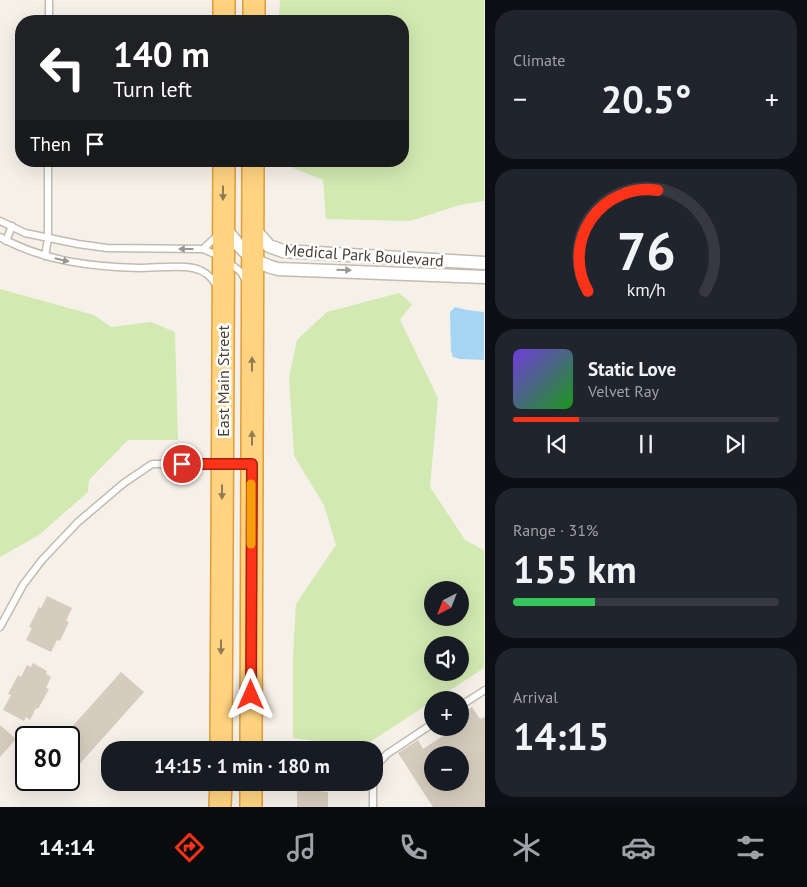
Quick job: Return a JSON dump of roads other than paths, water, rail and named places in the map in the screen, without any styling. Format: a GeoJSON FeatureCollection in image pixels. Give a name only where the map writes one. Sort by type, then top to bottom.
{"type":"FeatureCollection","features":[{"type":"Feature","properties":{"kind":"highway"},"geometry":{"type":"LineString","coordinates":[[224,0],[224,15]]}},
{"type":"Feature","properties":{"kind":"highway"},"geometry":{"type":"LineString","coordinates":[[254,0],[254,15]]}},
{"type":"Feature","properties":{"kind":"highway","name":"East Main Street"},"geometry":{"type":"LineString","coordinates":[[221,741],[224,167]]}},
{"type":"Feature","properties":{"kind":"highway","name":"East Main Street"},"geometry":{"type":"LineString","coordinates":[[251,741],[253,167]]}},
{"type":"Feature","properties":{"kind":"highway"},"geometry":{"type":"LineString","coordinates":[[220,791],[220,807]]}},
{"type":"Feature","properties":{"kind":"highway"},"geometry":{"type":"LineString","coordinates":[[251,791],[251,807]]}},
{"type":"Feature","properties":{"kind":"street","name":"Medical Park Boulevard"},"geometry":{"type":"LineString","coordinates":[[223,226],[236,244],[253,259],[278,268],[484,277]]}},
{"type":"Feature","properties":{"kind":"street","name":"Medical Park Boulevard"},"geometry":{"type":"LineString","coordinates":[[253,228],[269,246],[283,252],[484,263]]}},
{"type":"Feature","properties":{"kind":"street","name":"Medical Park Boulevard"},"geometry":{"type":"LineString","coordinates":[[253,290],[266,275],[278,268]]}},
{"type":"Feature","properties":{"kind":"lane"},"geometry":{"type":"LineString","coordinates":[[49,0],[49,15]]}},
{"type":"Feature","properties":{"kind":"lane"},"geometry":{"type":"LineString","coordinates":[[45,256],[48,239],[48,167]]}},
{"type":"Feature","properties":{"kind":"lane"},"geometry":{"type":"LineString","coordinates":[[0,221],[48,239],[107,248],[203,249],[223,258],[241,272],[253,290]]}},
{"type":"Feature","properties":{"kind":"lane"},"geometry":{"type":"LineString","coordinates":[[12,226],[3,239],[45,256],[74,263],[109,267],[194,268],[207,274],[214,280],[223,294]]}},
{"type":"Feature","properties":{"kind":"lane"},"geometry":{"type":"LineString","coordinates":[[203,249],[218,235],[223,226]]}},
{"type":"Feature","properties":{"kind":"lane"},"geometry":{"type":"LineString","coordinates":[[431,260],[431,274]]}},
{"type":"Feature","properties":{"kind":"lane"},"geometry":{"type":"LineString","coordinates":[[0,627],[23,586],[42,560],[78,522],[124,483],[152,464],[252,464]]}},
{"type":"Feature","properties":{"kind":"lane"},"geometry":{"type":"LineString","coordinates":[[469,700],[484,690]]}},
{"type":"Feature","properties":{"kind":"lane"},"geometry":{"type":"LineString","coordinates":[[383,758],[424,729]]}},
{"type":"Feature","properties":{"kind":"lane"},"geometry":{"type":"LineString","coordinates":[[373,791],[373,807]]}},
{"type":"Feature","properties":{"kind":"water"},"geometry":{"type":"Polygon","coordinates":[[[455,307],[484,312],[484,360],[453,357],[451,351],[450,312],[455,307]]]}}]}
